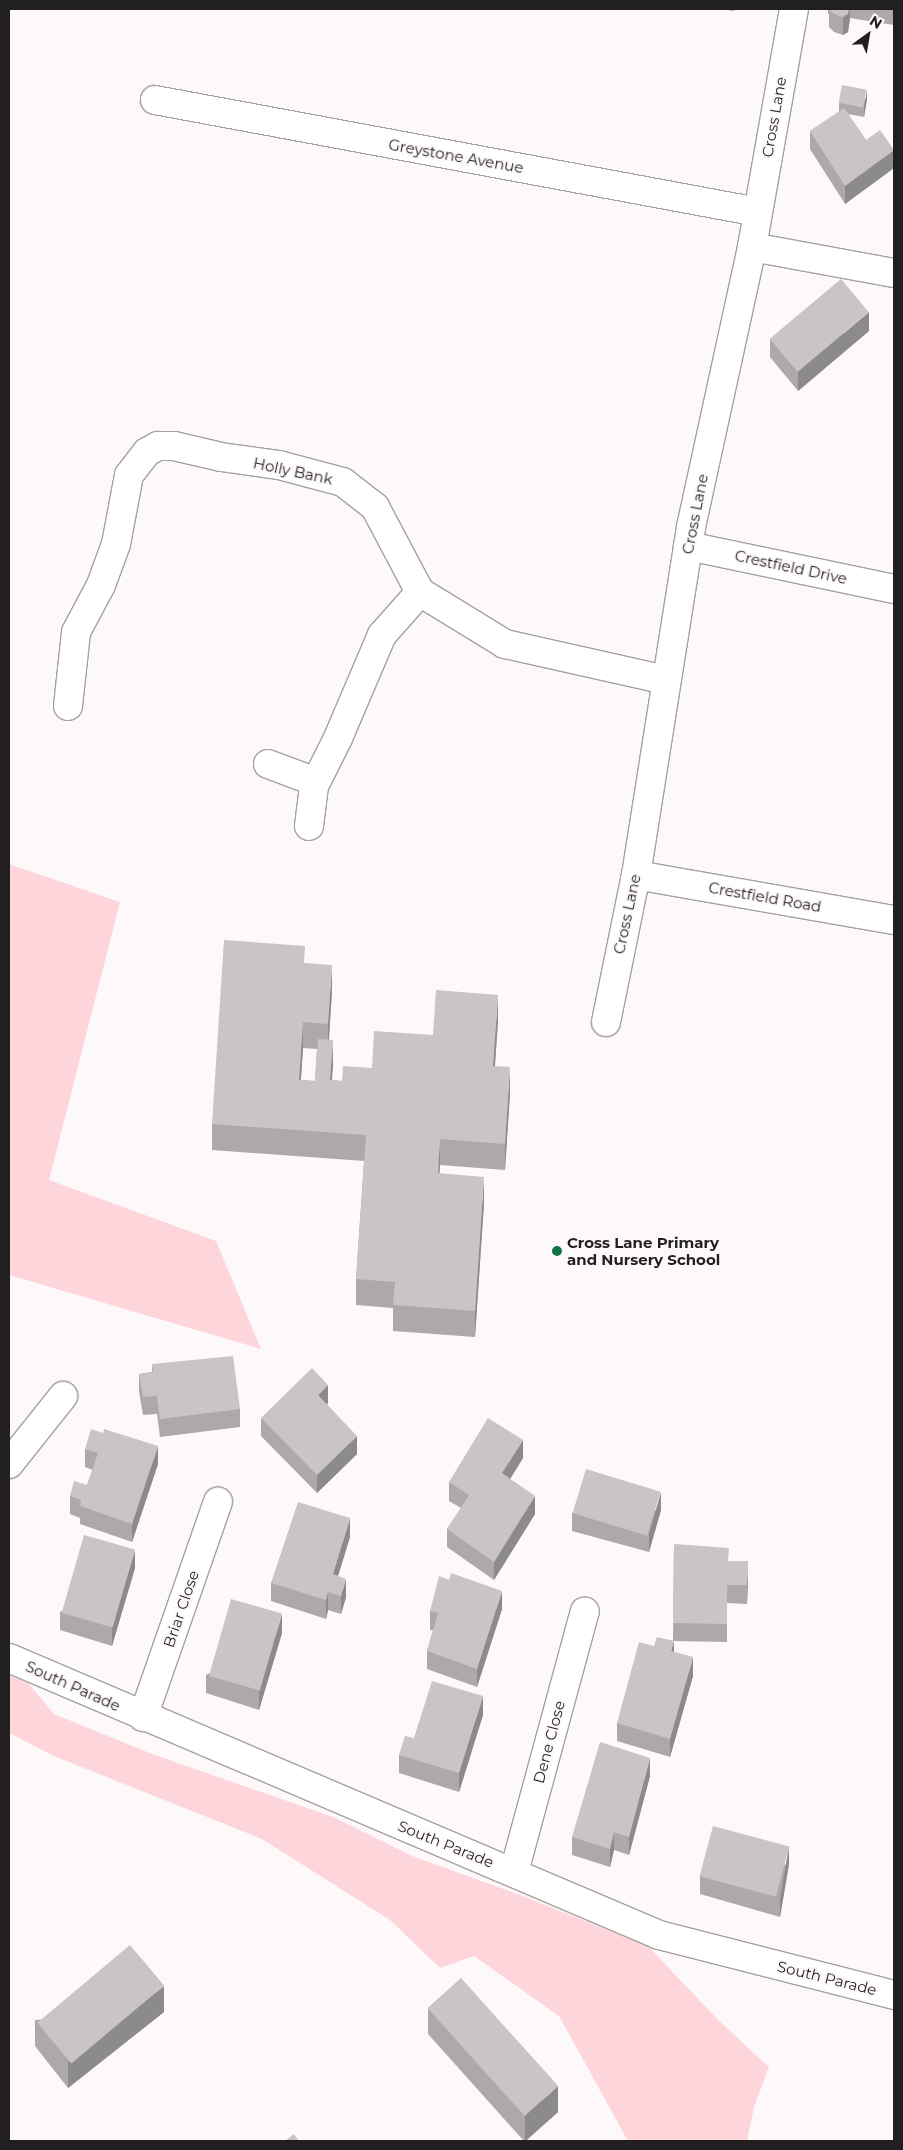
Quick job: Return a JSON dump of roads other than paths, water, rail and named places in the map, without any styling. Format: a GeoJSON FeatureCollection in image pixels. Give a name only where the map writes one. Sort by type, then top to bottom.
{"type":"FeatureCollection","features":[{"type":"Feature","properties":{"kind":"street","name":"Cross Lane"},"geometry":{"type":"LineString","coordinates":[[606,1022],[636,875],[688,546],[752,247],[794,9]]}},
{"type":"Feature","properties":{"kind":"street","name":"Greystone Avenue"},"geometry":{"type":"LineString","coordinates":[[154,100],[758,212]]}},
{"type":"Feature","properties":{"kind":"street"},"geometry":{"type":"LineString","coordinates":[[752,247],[894,274]]}},
{"type":"Feature","properties":{"kind":"street","name":"Holly Bank"},"geometry":{"type":"LineString","coordinates":[[68,706],[76,632],[101,585],[116,544],[129,475],[147,452],[158,446],[174,446],[221,457],[279,465],[344,482],[375,507],[420,592]]}},
{"type":"Feature","properties":{"kind":"street","name":"Crestfield Drive"},"geometry":{"type":"LineString","coordinates":[[688,546],[894,589]]}},
{"type":"Feature","properties":{"kind":"street"},"geometry":{"type":"LineString","coordinates":[[309,826],[316,782],[338,738],[382,635],[420,592],[505,644],[666,680]]}},
{"type":"Feature","properties":{"kind":"street"},"geometry":{"type":"LineString","coordinates":[[268,764],[316,782]]}},
{"type":"Feature","properties":{"kind":"street","name":"Crestfield Road"},"geometry":{"type":"LineString","coordinates":[[636,875],[894,920]]}},
{"type":"Feature","properties":{"kind":"street"},"geometry":{"type":"LineString","coordinates":[[9,1464],[63,1396]]}},
{"type":"Feature","properties":{"kind":"street","name":"Briar Close"},"geometry":{"type":"LineString","coordinates":[[143,1717],[218,1502]]}},
{"type":"Feature","properties":{"kind":"street","name":"Dene Close"},"geometry":{"type":"LineString","coordinates":[[514,1872],[585,1611]]}},
{"type":"Feature","properties":{"kind":"street","name":"South Parade"},"geometry":{"type":"LineString","coordinates":[[9,1658],[143,1717],[514,1872],[659,1935],[894,1996]]}},
{"type":"Feature","properties":{"kind":"place","name":"Cross Lane Primary and Nursery School"},"geometry":{"type":"Point","coordinates":[557,1251]}}]}
